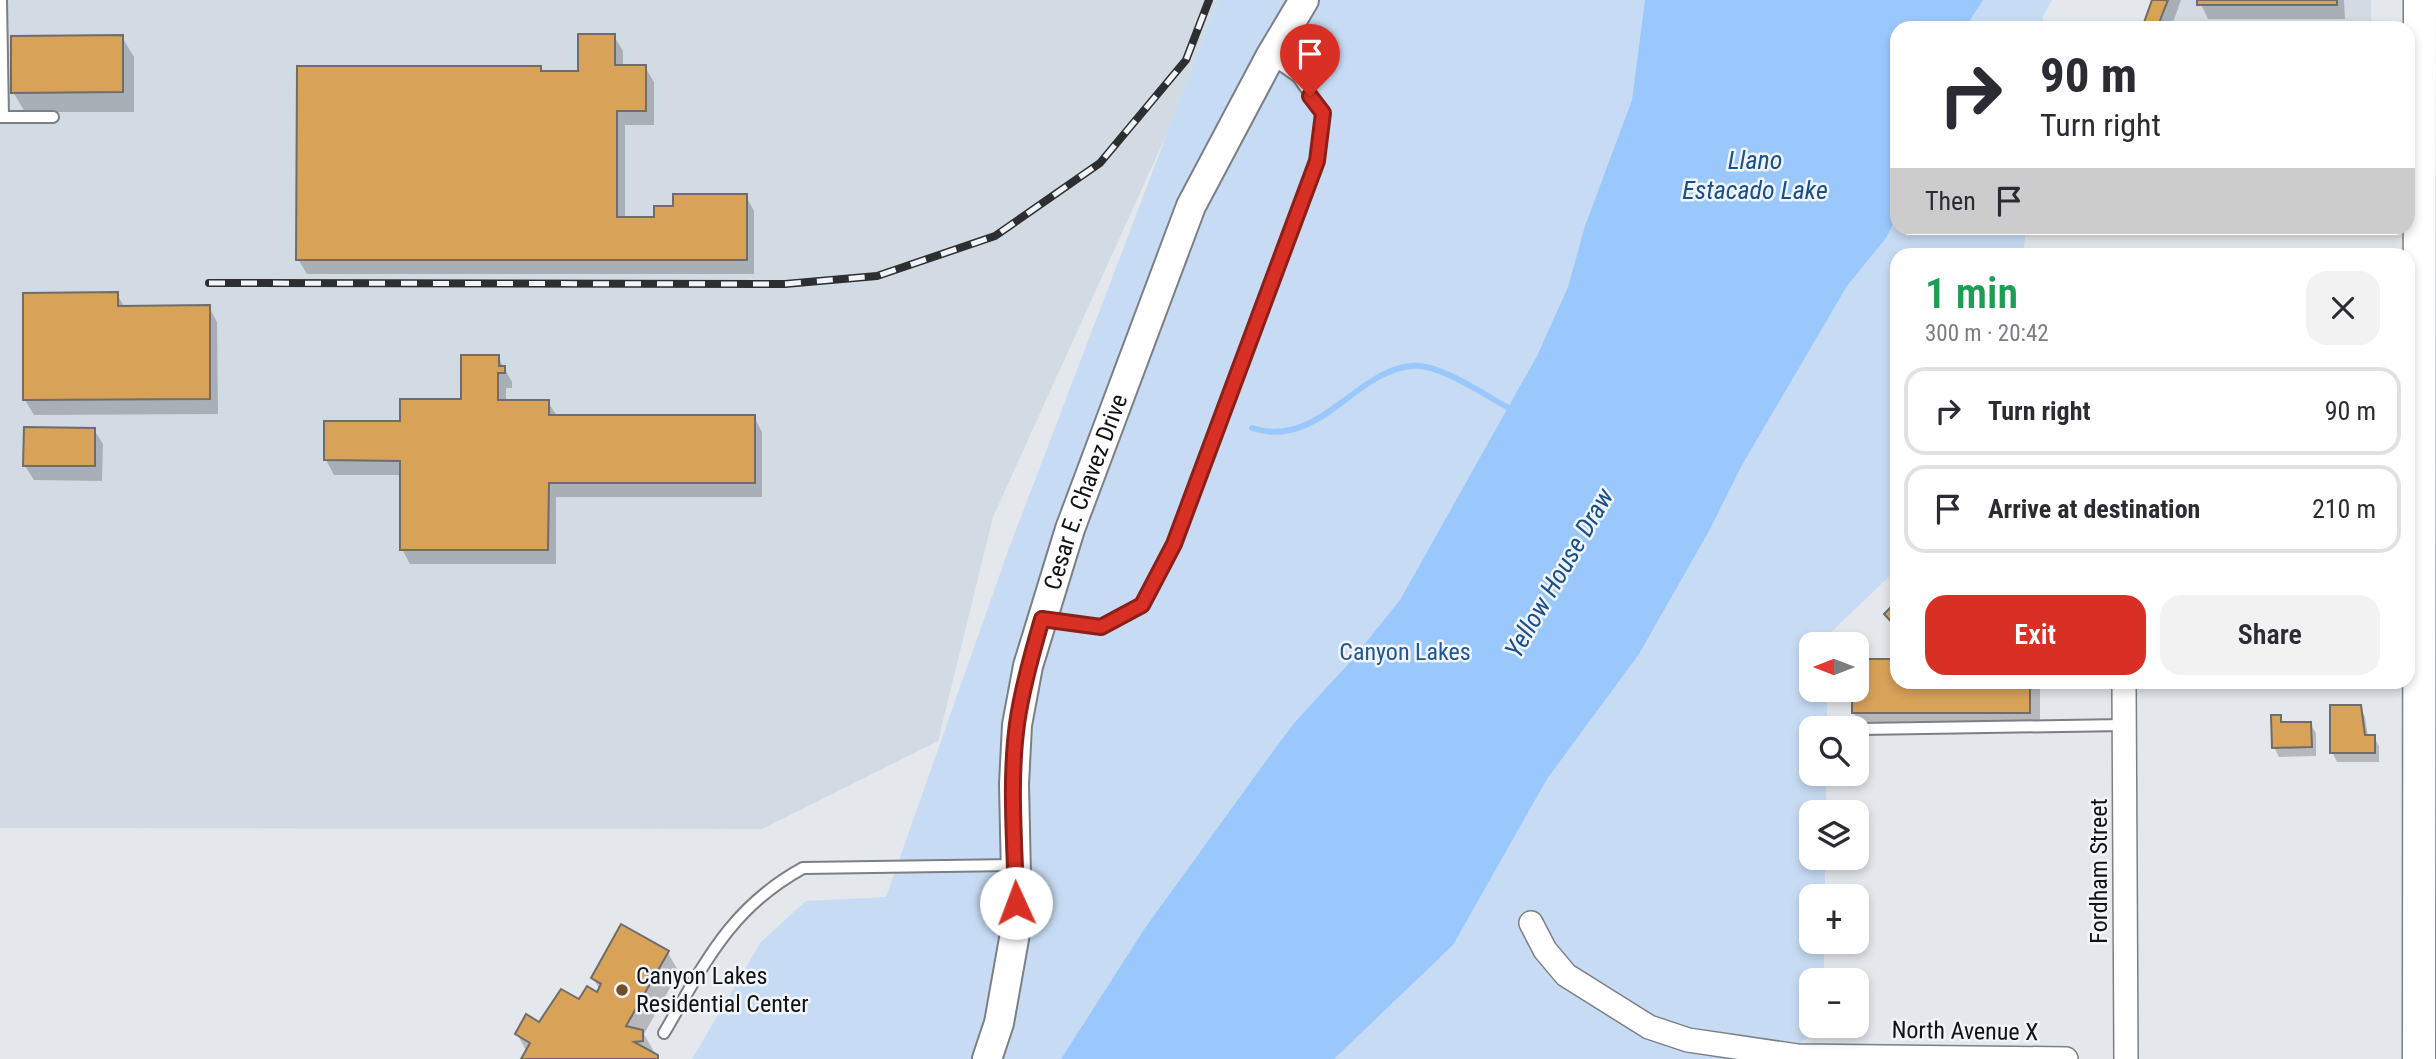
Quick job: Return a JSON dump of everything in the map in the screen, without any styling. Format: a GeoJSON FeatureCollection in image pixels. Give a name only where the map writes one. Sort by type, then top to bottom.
{"type":"FeatureCollection","features":[{"type":"Feature","properties":{"kind":"main road"},"geometry":{"type":"LineString","coordinates":[[2419,1059],[2421,446],[2428,132],[2420,0]]}},
{"type":"Feature","properties":{"kind":"street","name":"Cesar E. Chavez Drive"},"geometry":{"type":"LineString","coordinates":[[987,1059],[999,1023],[1017,922],[1017,725],[1028,666],[1042,619],[1110,417],[1191,206],[1269,57],[1304,0]]}},
{"type":"Feature","properties":{"kind":"street","name":"Fordham Street"},"geometry":{"type":"LineString","coordinates":[[2124,689],[2126,1059]]}},
{"type":"Feature","properties":{"kind":"street","name":"North Avenue X"},"geometry":{"type":"LineString","coordinates":[[1531,923],[1545,950],[1566,975],[1649,1027],[1711,1045],[1797,1057],[2066,1059]]}},
{"type":"Feature","properties":{"kind":"lane"},"geometry":{"type":"LineString","coordinates":[[1,0],[1,117],[54,117]]}},
{"type":"Feature","properties":{"kind":"lane"},"geometry":{"type":"LineString","coordinates":[[1042,619],[1101,627],[1142,605],[1174,544],[1317,161],[1323,113],[1297,78],[1269,57]]}},
{"type":"Feature","properties":{"kind":"lane"},"geometry":{"type":"LineString","coordinates":[[1869,729],[2124,725]]}},
{"type":"Feature","properties":{"kind":"lane"},"geometry":{"type":"LineString","coordinates":[[664,1033],[721,935],[774,884],[803,868],[843,865],[1015,865]]}},
{"type":"Feature","properties":{"kind":"shaded area"},"geometry":{"type":"Polygon","coordinates":[[[0,0],[1218,0],[1170,127],[993,517],[938,741],[762,829],[0,828],[0,0]]]}},
{"type":"Feature","properties":{"kind":"shaded area"},"geometry":{"type":"Polygon","coordinates":[[[2152,0],[2371,0],[2371,21],[2144,21],[2152,0]]]}},
{"type":"Feature","properties":{"kind":"green space","name":"Canyon Lakes"},"geometry":{"type":"Polygon","coordinates":[[[1218,0],[2052,0],[2043,21],[1890,21],[1890,235],[2025,235],[2024,248],[1890,248],[1890,576],[1831,632],[1799,632],[1799,702],[1827,702],[1827,716],[1799,716],[1799,786],[1826,786],[1826,800],[1799,800],[1799,870],[1825,870],[1825,884],[1799,884],[1799,954],[1824,954],[1824,968],[1799,968],[1799,1038],[1808,1038],[1775,1059],[692,1059],[761,942],[806,901],[886,897],[1008,551],[1218,0]]]}},
{"type":"Feature","properties":{"kind":"water","name":"Llano Estacado Lake"},"geometry":{"type":"Polygon","coordinates":[[[1645,0],[1983,0],[1970,21],[1890,21],[1890,230],[1847,286],[1742,465],[1709,531],[1639,654],[1547,779],[1453,945],[1334,1059],[1061,1059],[1145,928],[1263,765],[1295,722],[1351,661],[1400,600],[1537,356],[1568,287],[1585,226],[1632,100],[1645,0]]]}},
{"type":"Feature","properties":{"kind":"building"},"geometry":{"type":"Polygon","coordinates":[[[2152,0],[2168,0],[2160,21],[2144,21],[2152,0]]]}},
{"type":"Feature","properties":{"kind":"building"},"geometry":{"type":"Polygon","coordinates":[[[2197,0],[2337,0],[2337,5],[2197,5],[2197,0]]]}},
{"type":"Feature","properties":{"kind":"building"},"geometry":{"type":"Polygon","coordinates":[[[578,34],[615,34],[615,65],[646,65],[646,111],[617,111],[617,217],[654,217],[654,206],[673,206],[673,194],[747,194],[747,260],[296,260],[297,66],[541,66],[541,71],[578,71],[578,34]]]}},
{"type":"Feature","properties":{"kind":"building"},"geometry":{"type":"Polygon","coordinates":[[[123,35],[123,92],[11,93],[11,36],[123,35]]]}},
{"type":"Feature","properties":{"kind":"building"},"geometry":{"type":"Polygon","coordinates":[[[118,292],[118,306],[210,305],[210,399],[23,400],[23,293],[118,292]]]}},
{"type":"Feature","properties":{"kind":"building"},"geometry":{"type":"Polygon","coordinates":[[[461,355],[499,355],[499,366],[505,366],[505,373],[498,373],[498,400],[549,400],[549,415],[755,415],[755,483],[549,483],[548,550],[400,550],[400,461],[324,460],[324,421],[400,421],[400,399],[461,399],[461,355]]]}},
{"type":"Feature","properties":{"kind":"building"},"geometry":{"type":"Polygon","coordinates":[[[24,427],[95,428],[95,466],[23,466],[24,427]]]}},
{"type":"Feature","properties":{"kind":"building"},"geometry":{"type":"Polygon","coordinates":[[[1890,608],[1890,620],[1884,614],[1890,608]]]}},
{"type":"Feature","properties":{"kind":"building"},"geometry":{"type":"Polygon","coordinates":[[[1869,659],[1890,659],[1890,689],[2030,689],[2030,713],[1852,713],[1852,702],[1869,702],[1869,659]]]}},
{"type":"Feature","properties":{"kind":"building"},"geometry":{"type":"Polygon","coordinates":[[[2330,705],[2361,705],[2365,735],[2375,735],[2375,753],[2330,753],[2330,705]]]}},
{"type":"Feature","properties":{"kind":"building"},"geometry":{"type":"Polygon","coordinates":[[[2271,715],[2281,715],[2281,722],[2311,722],[2312,747],[2272,748],[2271,715]]]}},
{"type":"Feature","properties":{"kind":"building","name":"Canyon Lakes Residential Center"},"geometry":{"type":"Polygon","coordinates":[[[621,924],[669,951],[626,1026],[643,1030],[643,1041],[634,1042],[658,1055],[658,1059],[521,1059],[530,1043],[515,1034],[526,1014],[539,1022],[561,989],[579,999],[587,986],[597,992],[601,984],[591,978],[621,924]]]}},
{"type":"Feature","properties":{"kind":"waterway"},"geometry":{"type":"LineString","coordinates":[[1252,428],[1275,432],[1297,428],[1317,419],[1372,381],[1391,371],[1411,366],[1435,369],[1509,408]]}},
{"type":"Feature","properties":{"kind":"railway"},"geometry":{"type":"LineString","coordinates":[[209,283],[785,284],[877,276],[995,236],[1100,163],[1186,60],[1209,0]]}},
{"type":"Feature","properties":{"kind":"place","name":"Canyon Lakes Residential Center"},"geometry":{"type":"Point","coordinates":[622,990]}},
{"type":"Feature","properties":{"kind":"route"},"geometry":{"type":"LineString","coordinates":[[1016,903],[1014,784],[1017,725],[1028,666],[1042,619],[1101,627],[1142,605],[1174,544],[1317,161],[1323,113],[1310,96]]}},
{"type":"Feature","properties":{"kind":"water label","name":"Yellow House Draw"},"geometry":{"type":"Point","coordinates":[1559,573]}}]}
